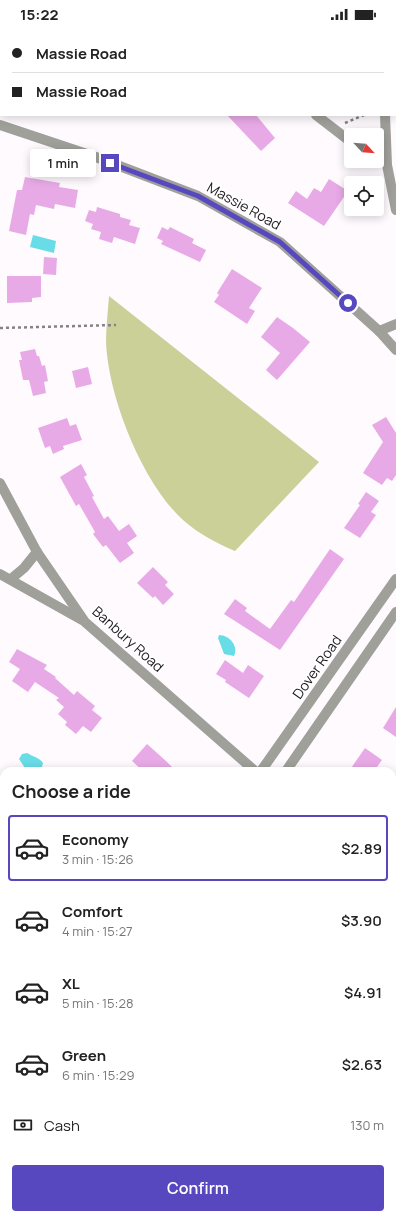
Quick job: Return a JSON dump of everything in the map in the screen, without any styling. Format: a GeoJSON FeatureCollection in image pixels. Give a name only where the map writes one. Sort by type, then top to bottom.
{"type":"FeatureCollection","features":[{"type":"Feature","properties":{"kind":"street"},"geometry":{"type":"LineString","coordinates":[[317,116],[344,137]]}},
{"type":"Feature","properties":{"kind":"street"},"geometry":{"type":"LineString","coordinates":[[385,116],[387,165],[396,210]]}},
{"type":"Feature","properties":{"kind":"street","name":"Massie Road"},"geometry":{"type":"LineString","coordinates":[[0,125],[96,157],[198,196],[280,242],[379,331],[396,350]]}},
{"type":"Feature","properties":{"kind":"street"},"geometry":{"type":"LineString","coordinates":[[379,331],[396,324]]}},
{"type":"Feature","properties":{"kind":"street","name":"Banbury Road"},"geometry":{"type":"LineString","coordinates":[[0,483],[37,552],[86,622],[250,767]]}},
{"type":"Feature","properties":{"kind":"street"},"geometry":{"type":"LineString","coordinates":[[11,579],[24,568],[37,552]]}},
{"type":"Feature","properties":{"kind":"street"},"geometry":{"type":"LineString","coordinates":[[0,574],[86,622]]}},
{"type":"Feature","properties":{"kind":"street","name":"Dover Road"},"geometry":{"type":"LineString","coordinates":[[264,767],[396,579]]}},
{"type":"Feature","properties":{"kind":"street"},"geometry":{"type":"LineString","coordinates":[[289,767],[396,612]]}},
{"type":"Feature","properties":{"kind":"path"},"geometry":{"type":"LineString","coordinates":[[345,123],[362,116]]}},
{"type":"Feature","properties":{"kind":"path"},"geometry":{"type":"LineString","coordinates":[[0,328],[116,325]]}},
{"type":"Feature","properties":{"kind":"green space"},"geometry":{"type":"Polygon","coordinates":[[[109,296],[319,462],[235,551],[208,538],[183,520],[168,504],[141,462],[120,412],[108,364],[106,342],[109,296]]]}},
{"type":"Feature","properties":{"kind":"water"},"geometry":{"type":"Polygon","coordinates":[[[33,235],[56,241],[54,253],[30,247],[33,235]]]}},
{"type":"Feature","properties":{"kind":"water"},"geometry":{"type":"Polygon","coordinates":[[[219,635],[223,635],[232,642],[235,648],[234,656],[224,654],[218,638],[219,635]]]}},
{"type":"Feature","properties":{"kind":"water"},"geometry":{"type":"Polygon","coordinates":[[[27,753],[38,758],[43,763],[42,767],[24,767],[19,759],[22,754],[27,753]]]}},
{"type":"Feature","properties":{"kind":"building"},"geometry":{"type":"Polygon","coordinates":[[[228,116],[257,116],[275,138],[261,151],[228,116]]]}},
{"type":"Feature","properties":{"kind":"building"},"geometry":{"type":"Polygon","coordinates":[[[25,177],[60,183],[59,187],[78,190],[75,208],[55,204],[54,209],[36,205],[34,215],[30,214],[26,235],[9,231],[17,190],[22,190],[25,177]]]}},
{"type":"Feature","properties":{"kind":"building"},"geometry":{"type":"Polygon","coordinates":[[[329,179],[344,188],[344,197],[324,226],[288,203],[296,191],[307,199],[314,188],[321,192],[329,179]]]}},
{"type":"Feature","properties":{"kind":"building"},"geometry":{"type":"Polygon","coordinates":[[[97,207],[120,214],[120,217],[131,220],[129,225],[140,228],[135,244],[114,237],[112,243],[99,239],[101,232],[91,229],[93,224],[85,221],[89,210],[96,212],[97,207]]]}},
{"type":"Feature","properties":{"kind":"building"},"geometry":{"type":"Polygon","coordinates":[[[162,227],[168,230],[170,227],[194,239],[192,243],[206,250],[200,262],[161,244],[163,241],[157,238],[162,227]]]}},
{"type":"Feature","properties":{"kind":"building"},"geometry":{"type":"Polygon","coordinates":[[[44,257],[57,258],[56,275],[43,274],[44,257]]]}},
{"type":"Feature","properties":{"kind":"building"},"geometry":{"type":"Polygon","coordinates":[[[232,269],[262,288],[249,308],[255,311],[247,324],[214,302],[219,295],[217,293],[232,269]]]}},
{"type":"Feature","properties":{"kind":"building"},"geometry":{"type":"Polygon","coordinates":[[[7,276],[41,276],[41,297],[32,298],[32,302],[7,303],[7,276]]]}},
{"type":"Feature","properties":{"kind":"building"},"geometry":{"type":"Polygon","coordinates":[[[277,317],[310,342],[277,380],[266,370],[280,353],[261,337],[277,317]]]}},
{"type":"Feature","properties":{"kind":"building"},"geometry":{"type":"Polygon","coordinates":[[[35,349],[42,366],[45,365],[48,381],[44,382],[46,393],[33,396],[29,380],[23,380],[19,360],[22,360],[20,352],[35,349]]]}},
{"type":"Feature","properties":{"kind":"building"},"geometry":{"type":"Polygon","coordinates":[[[88,367],[92,384],[76,388],[72,371],[88,367]]]}},
{"type":"Feature","properties":{"kind":"building"},"geometry":{"type":"Polygon","coordinates":[[[386,417],[396,433],[396,475],[392,481],[387,478],[382,485],[363,473],[383,442],[372,425],[386,417]]]}},
{"type":"Feature","properties":{"kind":"building"},"geometry":{"type":"Polygon","coordinates":[[[67,418],[70,426],[76,424],[82,440],[63,446],[64,449],[53,454],[50,446],[45,448],[38,428],[67,418]]]}},
{"type":"Feature","properties":{"kind":"building"},"geometry":{"type":"Polygon","coordinates":[[[81,464],[87,475],[84,477],[94,496],[92,497],[104,519],[108,516],[119,531],[129,524],[137,536],[127,543],[134,553],[120,563],[106,545],[103,547],[93,534],[95,532],[79,504],[76,506],[60,477],[81,464]]]}},
{"type":"Feature","properties":{"kind":"building"},"geometry":{"type":"Polygon","coordinates":[[[366,492],[379,501],[371,512],[376,515],[360,538],[344,528],[360,505],[358,504],[366,492]]]}},
{"type":"Feature","properties":{"kind":"building"},"geometry":{"type":"Polygon","coordinates":[[[330,549],[344,559],[280,650],[224,614],[235,599],[247,608],[245,611],[270,629],[291,600],[294,602],[330,549]]]}},
{"type":"Feature","properties":{"kind":"building"},"geometry":{"type":"Polygon","coordinates":[[[153,567],[168,582],[165,585],[174,594],[163,605],[155,596],[153,598],[137,583],[153,567]]]}},
{"type":"Feature","properties":{"kind":"building"},"geometry":{"type":"Polygon","coordinates":[[[17,649],[47,665],[44,669],[56,677],[55,678],[74,695],[77,691],[95,706],[92,710],[102,718],[91,732],[83,726],[76,734],[65,725],[67,722],[58,714],[64,707],[56,700],[59,698],[35,682],[28,692],[12,681],[20,669],[9,662],[17,649]]]}},
{"type":"Feature","properties":{"kind":"building"},"geometry":{"type":"Polygon","coordinates":[[[225,660],[243,673],[248,665],[264,676],[249,698],[216,674],[225,660]]]}},
{"type":"Feature","properties":{"kind":"building"},"geometry":{"type":"Polygon","coordinates":[[[396,707],[396,737],[383,728],[396,707]]]}},
{"type":"Feature","properties":{"kind":"building"},"geometry":{"type":"Polygon","coordinates":[[[147,744],[172,767],[139,767],[132,761],[147,744]]]}},
{"type":"Feature","properties":{"kind":"building"},"geometry":{"type":"Polygon","coordinates":[[[365,748],[382,760],[377,767],[352,767],[365,748]]]}},
{"type":"Feature","properties":{"kind":"route"},"geometry":{"type":"LineString","coordinates":[[110,163],[198,196],[280,242],[348,303]]}}]}
